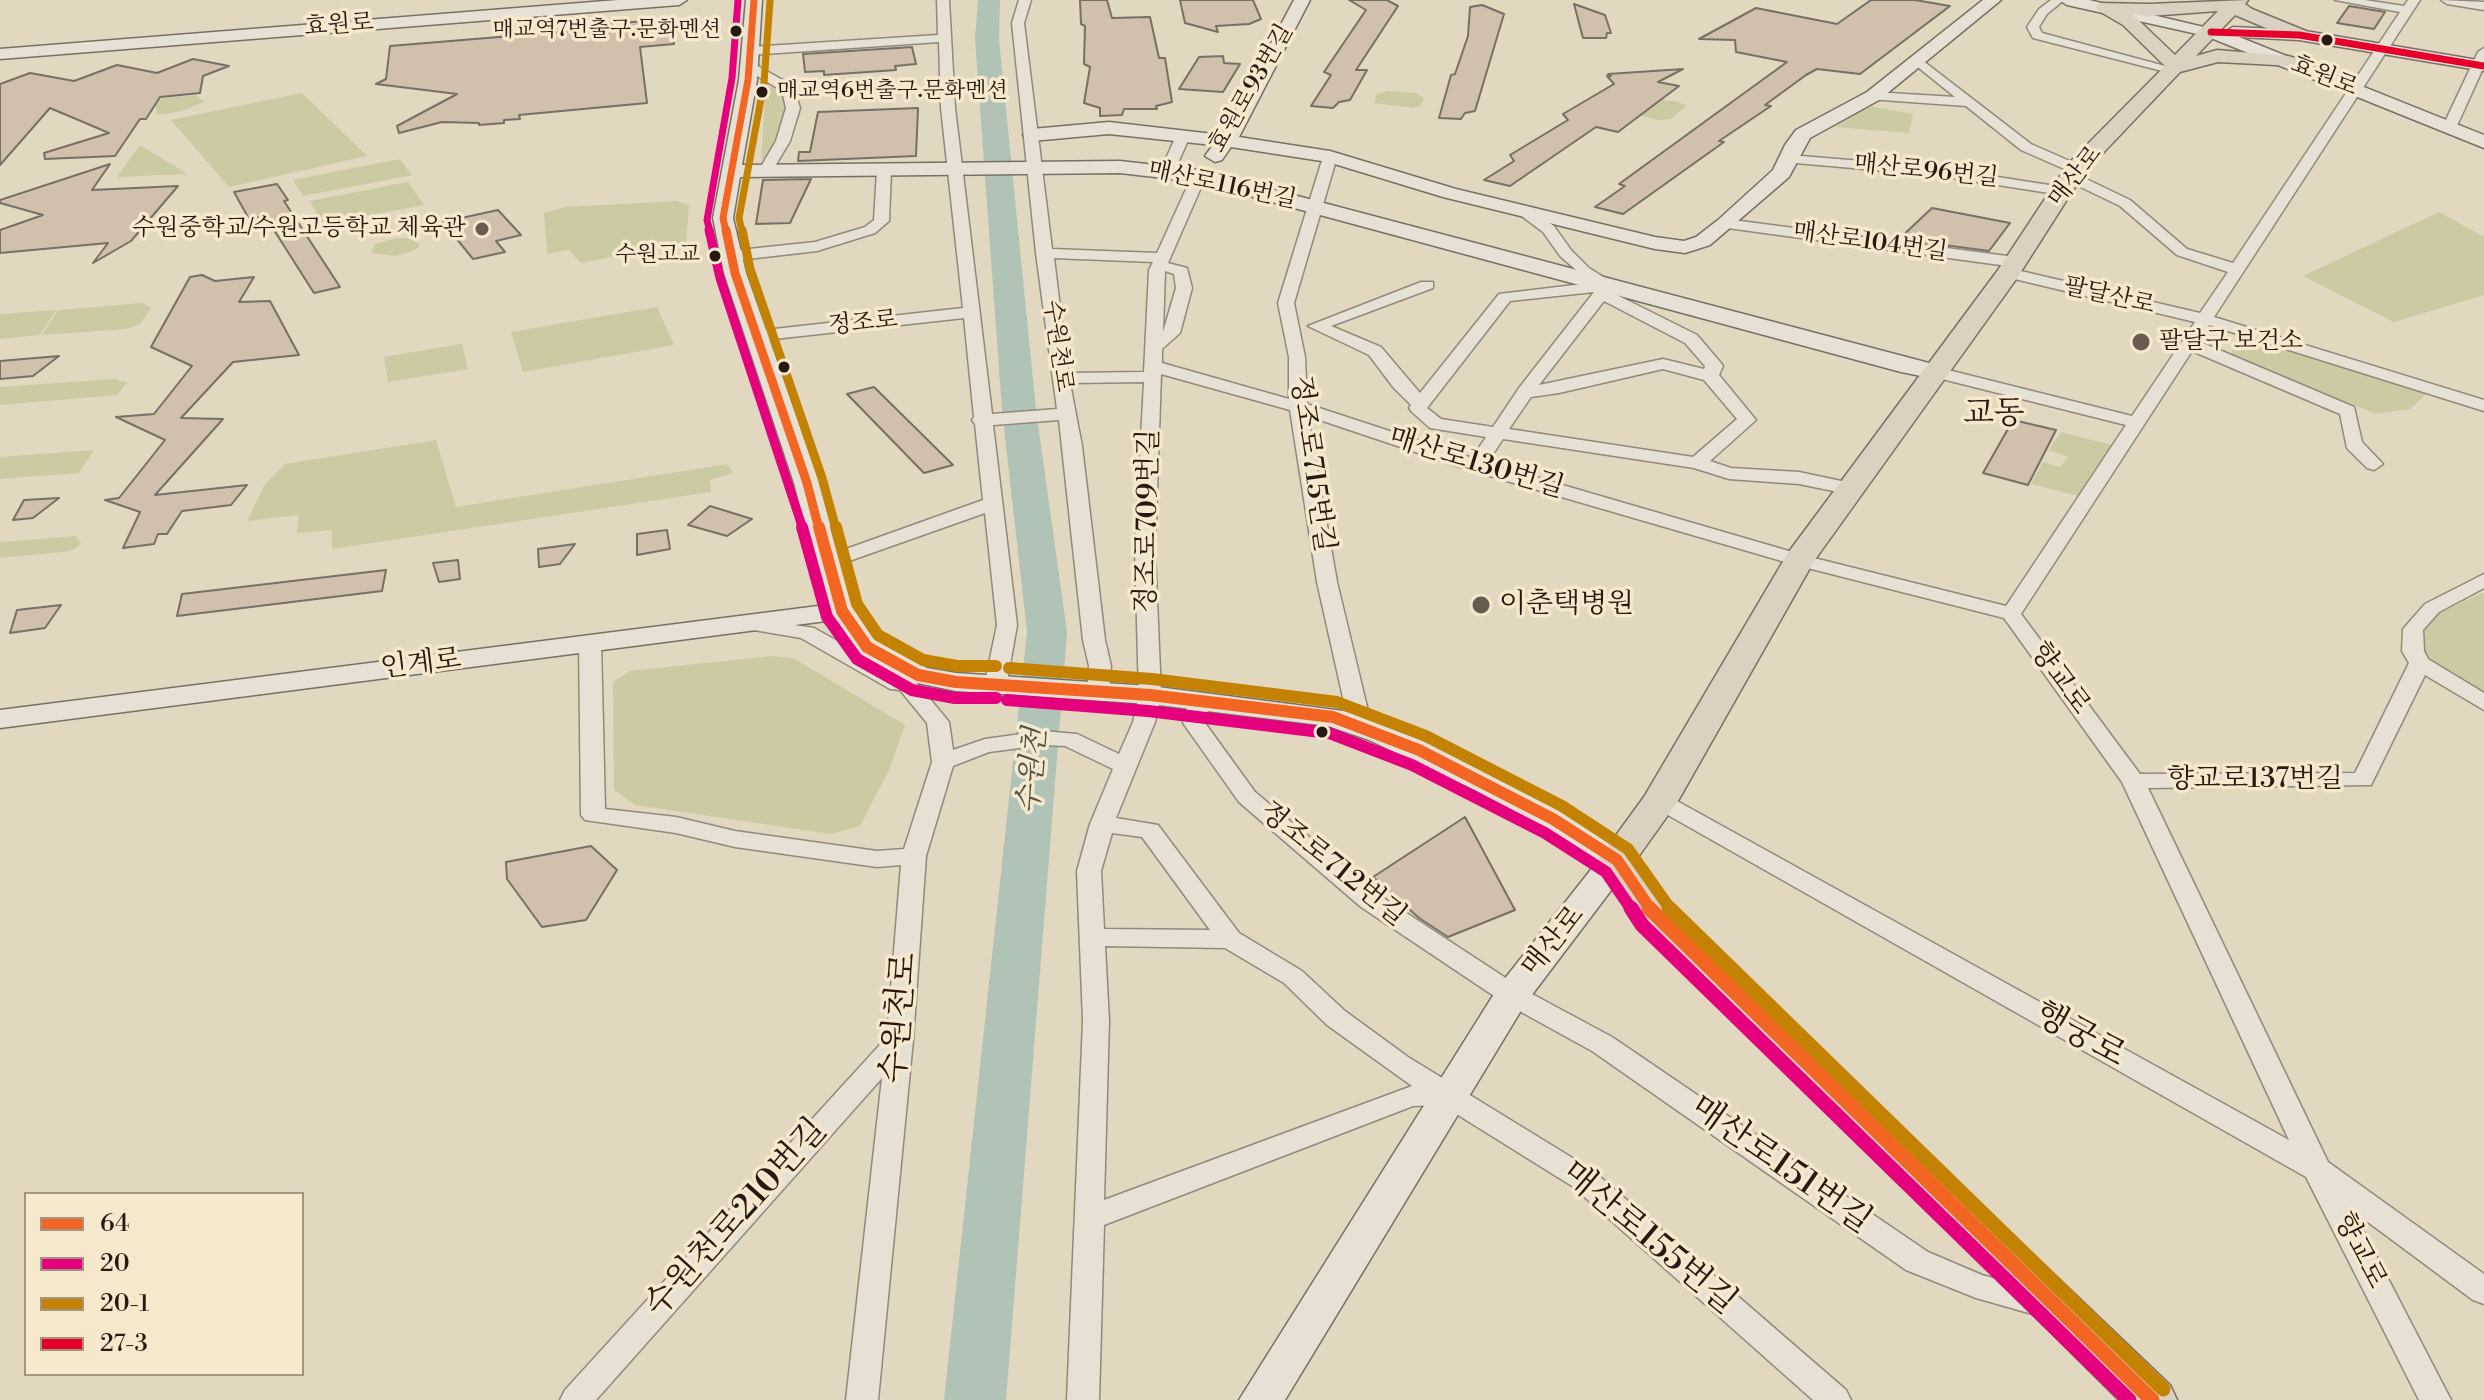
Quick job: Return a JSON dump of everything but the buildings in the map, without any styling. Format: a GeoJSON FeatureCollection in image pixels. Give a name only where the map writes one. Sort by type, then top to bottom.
{"type":"FeatureCollection","features":[{"type":"Feature","properties":{"kind":"main road"},"geometry":{"type":"LineString","coordinates":[[2105,7],[2149,10],[2237,3],[2245,13],[2299,35]]}},
{"type":"Feature","properties":{"kind":"main road","name":"매산로"},"geometry":{"type":"LineString","coordinates":[[1617,860],[1660,801],[1799,560],[2011,268],[2070,179],[2237,3]]}},
{"type":"Feature","properties":{"kind":"main road"},"geometry":{"type":"LineString","coordinates":[[2105,7],[2130,21],[2175,68],[2217,56],[2288,62]]}},
{"type":"Feature","properties":{"kind":"main road"},"geometry":{"type":"LineString","coordinates":[[1617,860],[1653,914],[2152,1400]]}},
{"type":"Feature","properties":{"kind":"street","name":"효원로"},"geometry":{"type":"LineString","coordinates":[[0,54],[679,0]]}},
{"type":"Feature","properties":{"kind":"street"},"geometry":{"type":"LineString","coordinates":[[754,0],[749,58],[723,218],[730,256],[807,483],[842,611],[867,647],[918,675],[956,682],[1150,695],[1333,717],[1380,733],[1486,783],[1553,819],[1617,860]]}},
{"type":"Feature","properties":{"kind":"street"},"geometry":{"type":"LineString","coordinates":[[943,0],[943,38],[960,169],[969,312],[1007,625],[1002,683]]}},
{"type":"Feature","properties":{"kind":"street","name":"수원천로"},"geometry":{"type":"LineString","coordinates":[[1025,0],[1018,23],[1032,135],[1031,166],[1100,666],[1093,691]]}},
{"type":"Feature","properties":{"kind":"street","name":"효원로93번길"},"geometry":{"type":"LineString","coordinates":[[1199,176],[1227,141],[1302,0]]}},
{"type":"Feature","properties":{"kind":"street","name":"매산로96번길"},"geometry":{"type":"LineString","coordinates":[[1032,135],[1109,128],[1227,141],[1330,157],[1522,211],[1655,243],[1685,247],[1703,241],[1782,173],[1794,145],[1803,134],[1873,96],[1993,0]]}},
{"type":"Feature","properties":{"kind":"street"},"geometry":{"type":"LineString","coordinates":[[2058,0],[2043,12],[2033,27],[2037,35],[2175,68]]}},
{"type":"Feature","properties":{"kind":"street","name":"효원로"},"geometry":{"type":"LineString","coordinates":[[2067,0],[2211,32],[2484,142]]}},
{"type":"Feature","properties":{"kind":"street"},"geometry":{"type":"LineString","coordinates":[[2341,0],[2411,5]]}},
{"type":"Feature","properties":{"kind":"street"},"geometry":{"type":"LineString","coordinates":[[2447,0],[2484,6]]}},
{"type":"Feature","properties":{"kind":"street","name":"향교로"},"geometry":{"type":"LineString","coordinates":[[2411,5],[2011,614],[2133,781],[2317,1169],[2435,1400]]}},
{"type":"Feature","properties":{"kind":"street"},"geometry":{"type":"LineString","coordinates":[[2211,32],[2299,35],[2482,61],[2449,128]]}},
{"type":"Feature","properties":{"kind":"street"},"geometry":{"type":"LineString","coordinates":[[749,58],[943,38]]}},
{"type":"Feature","properties":{"kind":"street"},"geometry":{"type":"LineString","coordinates":[[749,58],[788,89],[793,108],[783,141],[766,170]]}},
{"type":"Feature","properties":{"kind":"street"},"geometry":{"type":"LineString","coordinates":[[1918,61],[2070,179],[2125,203],[2182,252],[2236,269]]}},
{"type":"Feature","properties":{"kind":"street"},"geometry":{"type":"LineString","coordinates":[[1873,96],[1969,102]]}},
{"type":"Feature","properties":{"kind":"street"},"geometry":{"type":"LineString","coordinates":[[1167,172],[1183,136]]}},
{"type":"Feature","properties":{"kind":"street","name":"정조로715번길"},"geometry":{"type":"LineString","coordinates":[[1330,157],[1313,205],[1286,303],[1297,357],[1298,407],[1327,582],[1357,711],[1351,723]]}},
{"type":"Feature","properties":{"kind":"street","name":"매산로96번길"},"geometry":{"type":"LineString","coordinates":[[1789,159],[2070,179]]}},
{"type":"Feature","properties":{"kind":"street","name":"매산로116번길"},"geometry":{"type":"LineString","coordinates":[[731,171],[1031,166],[1120,167],[1199,176],[1936,372]]}},
{"type":"Feature","properties":{"kind":"street"},"geometry":{"type":"LineString","coordinates":[[730,256],[817,246],[870,230],[881,221],[884,170]]}},
{"type":"Feature","properties":{"kind":"street","name":"정조로709번길"},"geometry":{"type":"LineString","coordinates":[[1150,695],[1145,550],[1160,262],[1199,176]]}},
{"type":"Feature","properties":{"kind":"street","name":"매산로116번길"},"geometry":{"type":"LineString","coordinates":[[1522,211],[1549,229],[1565,253],[1583,271],[1607,286],[1609,297],[1691,339],[1714,366],[1710,376]]}},
{"type":"Feature","properties":{"kind":"street","name":"매산로104번길"},"geometry":{"type":"LineString","coordinates":[[1725,224],[2011,268]]}},
{"type":"Feature","properties":{"kind":"street"},"geometry":{"type":"LineString","coordinates":[[1044,253],[1160,262]]}},
{"type":"Feature","properties":{"kind":"street","name":"정조로709번길"},"geometry":{"type":"LineString","coordinates":[[1155,346],[1172,333],[1184,288],[1181,271],[1160,262]]}},
{"type":"Feature","properties":{"kind":"street","name":"팔달산로"},"geometry":{"type":"LineString","coordinates":[[2011,268],[2205,319],[2484,406]]}},
{"type":"Feature","properties":{"kind":"street"},"geometry":{"type":"LineString","coordinates":[[1320,327],[1427,285]]}},
{"type":"Feature","properties":{"kind":"street"},"geometry":{"type":"LineString","coordinates":[[1476,466],[1525,392],[1607,286]]}},
{"type":"Feature","properties":{"kind":"street","name":"매산로116번길"},"geometry":{"type":"LineString","coordinates":[[1421,404],[1505,297],[1607,286]]}},
{"type":"Feature","properties":{"kind":"street","name":"정조로"},"geometry":{"type":"LineString","coordinates":[[756,336],[969,312]]}},
{"type":"Feature","properties":{"kind":"street"},"geometry":{"type":"LineString","coordinates":[[1292,324],[1320,327],[1375,351],[1399,383],[1421,404],[1418,408],[1436,424],[1697,463],[1729,473],[1799,478],[1853,489]]}},
{"type":"Feature","properties":{"kind":"street"},"geometry":{"type":"LineString","coordinates":[[2188,343],[2348,411],[2353,444],[2374,464]]}},
{"type":"Feature","properties":{"kind":"street"},"geometry":{"type":"LineString","coordinates":[[1525,392],[1663,364],[1710,376],[1747,420],[1697,463]]}},
{"type":"Feature","properties":{"kind":"street","name":"매산로130번길"},"geometry":{"type":"LineString","coordinates":[[1060,378],[1153,372],[1298,407],[1476,466],[1799,560],[2011,614]]}},
{"type":"Feature","properties":{"kind":"street"},"geometry":{"type":"LineString","coordinates":[[1936,372],[2136,422]]}},
{"type":"Feature","properties":{"kind":"street"},"geometry":{"type":"LineString","coordinates":[[981,420],[1067,414]]}},
{"type":"Feature","properties":{"kind":"street"},"geometry":{"type":"LineString","coordinates":[[828,562],[994,503]]}},
{"type":"Feature","properties":{"kind":"street"},"geometry":{"type":"LineString","coordinates":[[2484,580],[2432,608],[2413,629],[2413,651],[2420,663],[2484,703]]}},
{"type":"Feature","properties":{"kind":"street","name":"인계로"},"geometry":{"type":"LineString","coordinates":[[0,719],[842,611]]}},
{"type":"Feature","properties":{"kind":"street"},"geometry":{"type":"LineString","coordinates":[[749,624],[807,632],[912,692]]}},
{"type":"Feature","properties":{"kind":"street"},"geometry":{"type":"LineString","coordinates":[[590,642],[593,815],[676,825],[735,839],[877,859],[914,856]]}},
{"type":"Feature","properties":{"kind":"street","name":"수원천로"},"geometry":{"type":"LineString","coordinates":[[862,1400],[900,1040],[914,856],[943,762],[938,722],[885,659]]}},
{"type":"Feature","properties":{"kind":"street","name":"향교로137번길"},"geometry":{"type":"LineString","coordinates":[[2133,781],[2363,780],[2420,663]]}},
{"type":"Feature","properties":{"kind":"street"},"geometry":{"type":"LineString","coordinates":[[1083,1400],[1096,1021],[1089,871],[1102,824],[1144,722],[1150,695]]}},
{"type":"Feature","properties":{"kind":"street","name":"정조로712번길"},"geometry":{"type":"LineString","coordinates":[[1199,702],[1194,723],[1247,797],[1370,901],[1512,995]]}},
{"type":"Feature","properties":{"kind":"street"},"geometry":{"type":"LineString","coordinates":[[943,762],[985,746],[1043,738],[1069,739],[1127,767]]}},
{"type":"Feature","properties":{"kind":"street","name":"행궁로"},"geometry":{"type":"LineString","coordinates":[[1660,801],[2317,1169],[2484,1291]]}},
{"type":"Feature","properties":{"kind":"street"},"geometry":{"type":"LineString","coordinates":[[1102,824],[1150,830],[1230,939]]}},
{"type":"Feature","properties":{"kind":"street","name":"매산로"},"geometry":{"type":"LineString","coordinates":[[1261,1400],[1512,995],[1617,860]]}},
{"type":"Feature","properties":{"kind":"street"},"geometry":{"type":"LineString","coordinates":[[1092,937],[1230,939]]}},
{"type":"Feature","properties":{"kind":"street","name":"매산로155번길"},"geometry":{"type":"LineString","coordinates":[[1230,939],[1293,977],[1336,1018],[1398,1064],[1451,1094],[1582,1178],[1835,1400]]}},
{"type":"Feature","properties":{"kind":"street","name":"매산로151번길"},"geometry":{"type":"LineString","coordinates":[[1512,995],[1602,1044],[1917,1261],[1976,1286],[2060,1309]]}},
{"type":"Feature","properties":{"kind":"street","name":"수원천로210번길"},"geometry":{"type":"LineString","coordinates":[[576,1400],[900,1040]]}},
{"type":"Feature","properties":{"kind":"street"},"geometry":{"type":"LineString","coordinates":[[1090,1218],[1411,1096],[1451,1094]]}},
{"type":"Feature","properties":{"kind":"shaded area"},"geometry":{"type":"Polygon","coordinates":[[[766,85],[784,94],[786,105],[778,141],[768,158],[761,160],[766,85]]]}},
{"type":"Feature","properties":{"kind":"shaded area"},"geometry":{"type":"Polygon","coordinates":[[[1388,91],[1416,93],[1424,98],[1421,105],[1413,108],[1374,103],[1377,94],[1388,91]]]}},
{"type":"Feature","properties":{"kind":"shaded area"},"geometry":{"type":"Polygon","coordinates":[[[302,93],[367,156],[229,187],[171,120],[302,93]]]}},
{"type":"Feature","properties":{"kind":"shaded area"},"geometry":{"type":"Polygon","coordinates":[[[196,95],[204,102],[182,111],[157,115],[156,107],[151,104],[163,98],[196,95]]]}},
{"type":"Feature","properties":{"kind":"shaded area"},"geometry":{"type":"Polygon","coordinates":[[[1658,99],[1687,106],[1671,119],[1657,120],[1635,114],[1658,99]]]}},
{"type":"Feature","properties":{"kind":"shaded area"},"geometry":{"type":"Polygon","coordinates":[[[1868,106],[1913,114],[1909,133],[1835,127],[1868,106]]]}},
{"type":"Feature","properties":{"kind":"shaded area"},"geometry":{"type":"Polygon","coordinates":[[[140,145],[187,174],[117,177],[140,145]]]}},
{"type":"Feature","properties":{"kind":"shaded area"},"geometry":{"type":"Polygon","coordinates":[[[400,159],[412,175],[303,196],[293,180],[400,159]]]}},
{"type":"Feature","properties":{"kind":"shaded area"},"geometry":{"type":"Polygon","coordinates":[[[408,182],[424,205],[323,224],[310,201],[408,182]]]}},
{"type":"Feature","properties":{"kind":"shaded area"},"geometry":{"type":"Polygon","coordinates":[[[677,201],[689,205],[686,243],[581,263],[569,250],[547,254],[544,213],[566,207],[677,201]]]}},
{"type":"Feature","properties":{"kind":"shaded area"},"geometry":{"type":"Polygon","coordinates":[[[2439,212],[2484,237],[2484,295],[2394,322],[2303,276],[2439,212]]]}},
{"type":"Feature","properties":{"kind":"shaded area"},"geometry":{"type":"Polygon","coordinates":[[[396,238],[412,238],[420,246],[395,256],[371,253],[375,244],[396,238]]]}},
{"type":"Feature","properties":{"kind":"shaded area"},"geometry":{"type":"Polygon","coordinates":[[[142,303],[151,308],[140,324],[126,329],[42,335],[58,310],[142,303]]]}},
{"type":"Feature","properties":{"kind":"shaded area"},"geometry":{"type":"Polygon","coordinates":[[[657,307],[674,345],[523,372],[511,332],[657,307]]]}},
{"type":"Feature","properties":{"kind":"shaded area"},"geometry":{"type":"Polygon","coordinates":[[[56,310],[40,335],[0,339],[0,314],[56,310]]]}},
{"type":"Feature","properties":{"kind":"shaded area"},"geometry":{"type":"Polygon","coordinates":[[[2237,333],[2429,391],[2410,409],[2376,414],[2231,355],[2237,333]]]}},
{"type":"Feature","properties":{"kind":"shaded area"},"geometry":{"type":"Polygon","coordinates":[[[462,344],[468,369],[388,382],[384,357],[462,344]]]}},
{"type":"Feature","properties":{"kind":"shaded area"},"geometry":{"type":"Polygon","coordinates":[[[115,379],[127,383],[117,395],[0,405],[0,387],[115,379]]]}},
{"type":"Feature","properties":{"kind":"shaded area"},"geometry":{"type":"Polygon","coordinates":[[[2061,432],[2115,446],[2084,497],[2031,484],[2043,462],[2060,467],[2068,457],[2049,450],[2061,432]]]}},
{"type":"Feature","properties":{"kind":"shaded area"},"geometry":{"type":"Polygon","coordinates":[[[436,440],[456,507],[728,464],[733,473],[710,480],[711,492],[332,549],[332,530],[297,533],[299,515],[247,521],[265,484],[285,464],[436,440]]]}},
{"type":"Feature","properties":{"kind":"shaded area"},"geometry":{"type":"Polygon","coordinates":[[[94,450],[79,473],[0,479],[0,457],[94,450]]]}},
{"type":"Feature","properties":{"kind":"shaded area"},"geometry":{"type":"Polygon","coordinates":[[[76,536],[81,544],[71,551],[0,558],[0,542],[76,536]]]}},
{"type":"Feature","properties":{"kind":"shaded area"},"geometry":{"type":"Polygon","coordinates":[[[2484,592],[2484,698],[2416,652],[2421,633],[2438,614],[2484,592]]]}},
{"type":"Feature","properties":{"kind":"shaded area"},"geometry":{"type":"Polygon","coordinates":[[[771,656],[793,658],[905,725],[889,770],[860,826],[831,834],[635,805],[614,790],[613,682],[630,671],[771,656]]]}},
{"type":"Feature","properties":{"kind":"waterway","name":"수원천"},"geometry":{"type":"LineString","coordinates":[[975,1400],[1047,632],[1019,410],[987,39],[989,0]]}},
{"type":"Feature","properties":{"kind":"transit line","name":"20"},"geometry":{"type":"LineString","coordinates":[[738,0],[732,78],[707,220],[720,278],[792,488],[827,617],[857,659],[912,690],[955,698],[996,698]]}},
{"type":"Feature","properties":{"kind":"transit line","name":"64"},"geometry":{"type":"LineString","coordinates":[[754,0],[748,80],[723,218],[735,273],[807,483],[842,611],[867,647],[918,675],[956,682],[1150,695],[1333,717],[1419,750],[1553,819],[1617,860],[1653,914],[2152,1400]]}},
{"type":"Feature","properties":{"kind":"transit line","name":"20-1"},"geometry":{"type":"LineString","coordinates":[[770,1],[764,83],[739,218],[750,269],[822,478],[857,604],[878,635],[923,660],[957,666],[996,666]]}},
{"type":"Feature","properties":{"kind":"transit line","name":"27-3"},"geometry":{"type":"LineString","coordinates":[[2211,32],[2299,35],[2484,66]]}},
{"type":"Feature","properties":{"kind":"transit line","name":"20-1"},"geometry":{"type":"LineString","coordinates":[[1009,668],[1152,679],[1337,702],[1426,736],[1562,806],[1628,849],[1665,904],[2163,1389]]}},
{"type":"Feature","properties":{"kind":"transit line","name":"20"},"geometry":{"type":"LineString","coordinates":[[1007,700],[1148,711],[1329,733],[1412,765],[1545,833],[1606,872],[1642,925],[2129,1400]]}},
{"type":"Feature","properties":{"kind":"place","name":"매교역7번출구.문화멘션"},"geometry":{"type":"Point","coordinates":[736,31]}},
{"type":"Feature","properties":{"kind":"place","name":"매교역6번출구.문화멘션"},"geometry":{"type":"Point","coordinates":[762,92]}},
{"type":"Feature","properties":{"kind":"place","name":"수원중학교/수원고등학교 체육관"},"geometry":{"type":"Point","coordinates":[482,229]}},
{"type":"Feature","properties":{"kind":"place","name":"수원고교"},"geometry":{"type":"Point","coordinates":[715,256]}},
{"type":"Feature","properties":{"kind":"place","name":"팔달구 보건소"},"geometry":{"type":"Point","coordinates":[2141,342]}},
{"type":"Feature","properties":{"kind":"place","name":"이춘택병원"},"geometry":{"type":"Point","coordinates":[1481,605]}},
{"type":"Feature","properties":{"kind":"district","name":"교동"},"geometry":{"type":"Point","coordinates":[1994,415]}}]}
